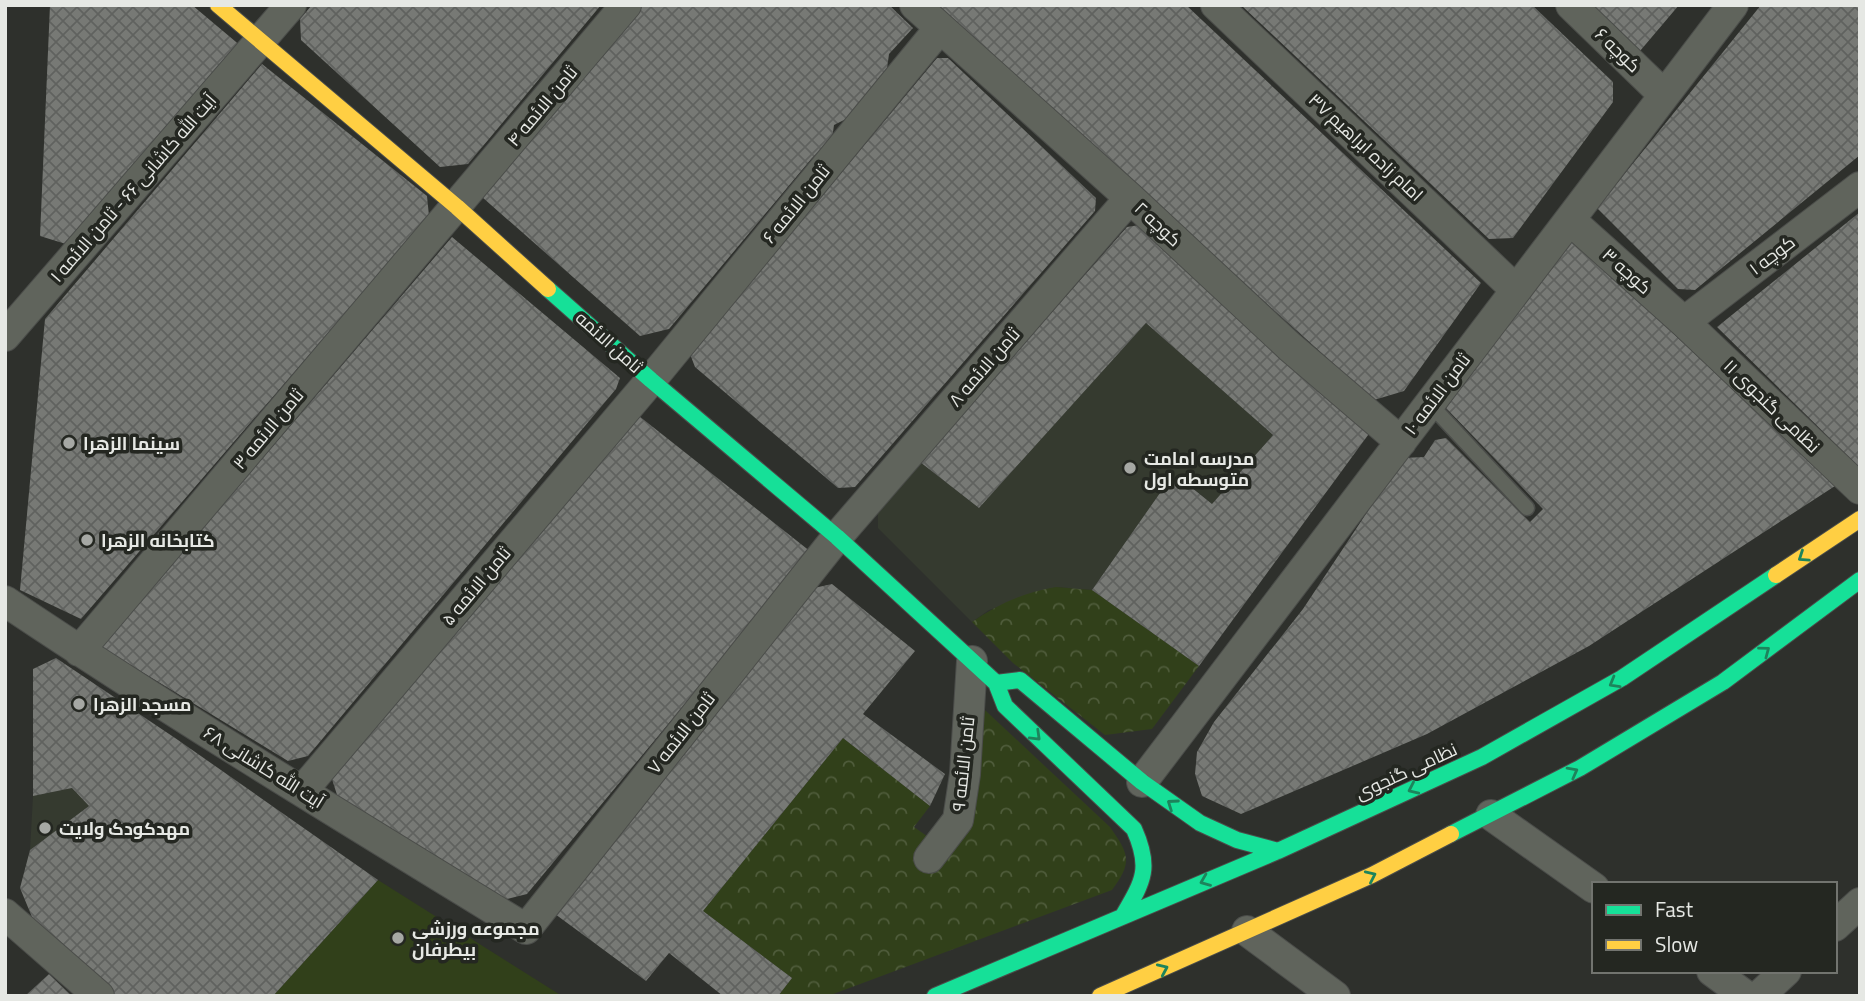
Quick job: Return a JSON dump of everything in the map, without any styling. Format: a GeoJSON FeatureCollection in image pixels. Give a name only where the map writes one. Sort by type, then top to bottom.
{"type":"FeatureCollection","features":[{"type":"Feature","properties":{"kind":"street","name":"ثامن الائمه"},"geometry":{"type":"LineString","coordinates":[[218,5],[457,207],[651,380],[837,537],[996,683],[1005,706],[1133,829],[1145,851],[1144,880],[1124,914]]}},
{"type":"Feature","properties":{"kind":"street","name":"آیت الله کاشانی ۶۶ - ثامن الائمه ۱"},"geometry":{"type":"LineString","coordinates":[[5,335],[291,5]]}},
{"type":"Feature","properties":{"kind":"street","name":"ثامن الائمه ۴"},"geometry":{"type":"LineString","coordinates":[[457,207],[626,5]]}},
{"type":"Feature","properties":{"kind":"street","name":"کوچه ۲"},"geometry":{"type":"LineString","coordinates":[[915,5],[1130,198],[1290,347],[1401,442]]}},
{"type":"Feature","properties":{"kind":"street","name":"امام زاده ابراهیم ۳۷"},"geometry":{"type":"LineString","coordinates":[[1216,5],[1517,290]]}},
{"type":"Feature","properties":{"kind":"street","name":"کوچه ۶"},"geometry":{"type":"LineString","coordinates":[[1571,5],[1664,95]]}},
{"type":"Feature","properties":{"kind":"street","name":"ثامن الائمه ۱۰"},"geometry":{"type":"LineString","coordinates":[[1142,782],[1733,5]]}},
{"type":"Feature","properties":{"kind":"street","name":"ثامن الائمه ۶"},"geometry":{"type":"LineString","coordinates":[[651,380],[940,28]]}},
{"type":"Feature","properties":{"kind":"street","name":"کوچه ۱"},"geometry":{"type":"LineString","coordinates":[[1684,322],[1860,187]]}},
{"type":"Feature","properties":{"kind":"street","name":"ثامن الائمه ۸"},"geometry":{"type":"LineString","coordinates":[[837,537],[1130,198]]}},
{"type":"Feature","properties":{"kind":"street","name":"ثامن الائمه ۳"},"geometry":{"type":"LineString","coordinates":[[79,651],[457,207]]}},
{"type":"Feature","properties":{"kind":"street","name":"کوچه ۳"},"geometry":{"type":"LineString","coordinates":[[1570,220],[1684,322]]}},
{"type":"Feature","properties":{"kind":"street","name":"نظامی گنجوی ۱۱"},"geometry":{"type":"LineString","coordinates":[[1684,322],[1860,489]]}},
{"type":"Feature","properties":{"kind":"street","name":"ثامن الائمه ۵"},"geometry":{"type":"LineString","coordinates":[[302,791],[651,380]]}},
{"type":"Feature","properties":{"kind":"street","name":"نظامی گنجوی"},"geometry":{"type":"LineString","coordinates":[[935,996],[1278,851],[1482,757],[1622,678],[1860,519]]}},
{"type":"Feature","properties":{"kind":"street","name":"ثامن الائمه ۷"},"geometry":{"type":"LineString","coordinates":[[526,929],[837,537]]}},
{"type":"Feature","properties":{"kind":"street"},"geometry":{"type":"LineString","coordinates":[[1112,993],[1372,876],[1580,768],[1723,682],[1860,580]]}},
{"type":"Feature","properties":{"kind":"street","name":"آیت الله کاشانی ۶۸"},"geometry":{"type":"LineString","coordinates":[[5,601],[79,651],[526,929]]}},
{"type":"Feature","properties":{"kind":"street","name":"ثامن الائمه ۹"},"geometry":{"type":"LineString","coordinates":[[929,858],[958,820],[965,774],[972,661]]}},
{"type":"Feature","properties":{"kind":"street"},"geometry":{"type":"LineString","coordinates":[[996,683],[1020,680],[1142,782],[1200,823],[1237,840],[1278,851]]}},
{"type":"Feature","properties":{"kind":"street"},"geometry":{"type":"LineString","coordinates":[[1491,815],[1592,887]]}},
{"type":"Feature","properties":{"kind":"street"},"geometry":{"type":"LineString","coordinates":[[1837,924],[1860,903]]}},
{"type":"Feature","properties":{"kind":"street"},"geometry":{"type":"LineString","coordinates":[[5,914],[99,996]]}},
{"type":"Feature","properties":{"kind":"street"},"geometry":{"type":"LineString","coordinates":[[1247,931],[1335,996]]}},
{"type":"Feature","properties":{"kind":"street"},"geometry":{"type":"LineString","coordinates":[[1715,973],[1746,996]]}},
{"type":"Feature","properties":{"kind":"street"},"geometry":{"type":"LineString","coordinates":[[1759,996],[1784,973]]}},
{"type":"Feature","properties":{"kind":"lane"},"geometry":{"type":"LineString","coordinates":[[1430,404],[1527,508]]}},
{"type":"Feature","properties":{"kind":"shaded area","name":"مدرسه امامت متوسطه اول"},"geometry":{"type":"Polygon","coordinates":[[[1146,323],[1273,435],[1212,504],[1182,479],[1167,483],[1092,590],[1056,587],[989,610],[972,622],[878,528],[878,509],[920,462],[979,508],[1146,323]]]}},
{"type":"Feature","properties":{"kind":"shaded area","name":"مهدکودک ولایت"},"geometry":{"type":"Polygon","coordinates":[[[72,788],[89,806],[30,850],[33,796],[72,788]]]}},
{"type":"Feature","properties":{"kind":"green space"},"geometry":{"type":"Polygon","coordinates":[[[1056,587],[1092,590],[1199,666],[1152,729],[1105,735],[1013,663],[972,622],[1012,600],[1056,587]]]}},
{"type":"Feature","properties":{"kind":"green space"},"geometry":{"type":"Polygon","coordinates":[[[971,697],[1110,827],[1125,851],[1126,865],[1119,880],[1112,890],[828,996],[778,996],[792,978],[703,911],[843,738],[930,806],[914,827],[934,841],[952,820],[971,697]]]}},
{"type":"Feature","properties":{"kind":"green space","name":"مجموعه ورزشی بیطرفان"},"geometry":{"type":"Polygon","coordinates":[[[378,880],[562,996],[273,996],[378,880]]]}},
{"type":"Feature","properties":{"kind":"building"},"geometry":{"type":"Polygon","coordinates":[[[50,5],[192,5],[242,47],[69,245],[40,236],[50,5]]]}},
{"type":"Feature","properties":{"kind":"building"},"geometry":{"type":"Polygon","coordinates":[[[312,5],[601,5],[468,164],[440,167],[301,40],[300,19],[312,5]]]}},
{"type":"Feature","properties":{"kind":"building"},"geometry":{"type":"Polygon","coordinates":[[[642,5],[889,5],[913,28],[889,54],[887,69],[852,116],[834,125],[832,139],[812,158],[669,329],[640,336],[482,197],[642,5]]]}},
{"type":"Feature","properties":{"kind":"building"},"geometry":{"type":"Polygon","coordinates":[[[934,5],[1186,5],[1481,283],[1404,391],[1374,400],[934,5]]]}},
{"type":"Feature","properties":{"kind":"building"},"geometry":{"type":"Polygon","coordinates":[[[1241,5],[1532,5],[1613,82],[1613,102],[1513,238],[1489,239],[1241,5]]]}},
{"type":"Feature","properties":{"kind":"building"},"geometry":{"type":"Polygon","coordinates":[[[1592,5],[1679,5],[1640,51],[1592,5]]]}},
{"type":"Feature","properties":{"kind":"building"},"geometry":{"type":"Polygon","coordinates":[[[1761,5],[1860,5],[1860,155],[1695,290],[1678,289],[1597,208],[1761,5]]]}},
{"type":"Feature","properties":{"kind":"building"},"geometry":{"type":"Polygon","coordinates":[[[937,58],[948,58],[1096,198],[1095,211],[855,487],[838,488],[695,367],[690,354],[937,58]]]}},
{"type":"Feature","properties":{"kind":"building"},"geometry":{"type":"Polygon","coordinates":[[[262,64],[427,196],[429,216],[81,619],[20,590],[45,319],[262,64]]]}},
{"type":"Feature","properties":{"kind":"building"},"geometry":{"type":"Polygon","coordinates":[[[1860,212],[1860,468],[1717,327],[1860,212]]]}},
{"type":"Feature","properties":{"kind":"building"},"geometry":{"type":"Polygon","coordinates":[[[1139,225],[1371,431],[1199,666],[1092,590],[1167,483],[1181,479],[1212,504],[1273,435],[1146,323],[979,508],[920,462],[1127,227],[1139,225]]]}},
{"type":"Feature","properties":{"kind":"building"},"geometry":{"type":"Polygon","coordinates":[[[452,237],[620,378],[616,389],[308,756],[288,761],[101,647],[452,237]]]}},
{"type":"Feature","properties":{"kind":"building"},"geometry":{"type":"Polygon","coordinates":[[[1573,239],[1835,486],[1589,646],[1427,734],[1241,814],[1202,796],[1195,774],[1197,752],[1214,722],[1303,609],[1403,458],[1424,457],[1435,440],[1446,438],[1530,522],[1543,509],[1446,408],[1573,239]]]}},
{"type":"Feature","properties":{"kind":"building"},"geometry":{"type":"Polygon","coordinates":[[[639,416],[811,552],[527,894],[503,900],[339,801],[330,773],[639,416]]]}},
{"type":"Feature","properties":{"kind":"building"},"geometry":{"type":"Polygon","coordinates":[[[832,584],[915,651],[863,714],[945,774],[930,806],[843,738],[703,911],[792,978],[778,996],[723,996],[669,953],[646,981],[555,914],[814,588],[832,584]]]}},
{"type":"Feature","properties":{"kind":"building"},"geometry":{"type":"Polygon","coordinates":[[[56,658],[378,880],[273,996],[112,996],[39,934],[20,888],[30,850],[89,806],[72,788],[33,796],[33,669],[56,658]]]}},
{"type":"Feature","properties":{"kind":"building"},"geometry":{"type":"Polygon","coordinates":[[[49,974],[72,996],[25,996],[49,974]]]}},
{"type":"Feature","properties":{"kind":"traffic: fast"},"geometry":{"type":"LineString","coordinates":[[548,289],[837,537],[996,683],[1005,706],[1134,829],[1142,854],[1143,873],[1124,914]]}},
{"type":"Feature","properties":{"kind":"traffic: fast"},"geometry":{"type":"LineString","coordinates":[[935,996],[1278,851],[1482,757],[1622,678],[1776,575]]}},
{"type":"Feature","properties":{"kind":"traffic: fast"},"geometry":{"type":"LineString","coordinates":[[1451,834],[1580,768],[1723,682],[1860,580]]}},
{"type":"Feature","properties":{"kind":"traffic: fast"},"geometry":{"type":"LineString","coordinates":[[996,683],[1020,680],[1142,782],[1200,823],[1237,840],[1278,851]]}},
{"type":"Feature","properties":{"kind":"traffic: slow"},"geometry":{"type":"LineString","coordinates":[[218,5],[457,207],[548,289]]}},
{"type":"Feature","properties":{"kind":"traffic: slow"},"geometry":{"type":"LineString","coordinates":[[1776,575],[1860,519]]}},
{"type":"Feature","properties":{"kind":"traffic: slow"},"geometry":{"type":"LineString","coordinates":[[1100,996],[1372,875],[1451,834]]}},
{"type":"Feature","properties":{"kind":"place","name":"سینما الزهرا"},"geometry":{"type":"Point","coordinates":[69,443]}},
{"type":"Feature","properties":{"kind":"place","name":"مدرسه امامت متوسطه اول"},"geometry":{"type":"Point","coordinates":[1130,468]}},
{"type":"Feature","properties":{"kind":"place","name":"کتابخانه الزهرا"},"geometry":{"type":"Point","coordinates":[87,540]}},
{"type":"Feature","properties":{"kind":"place","name":"مسجد الزهرا"},"geometry":{"type":"Point","coordinates":[79,704]}},
{"type":"Feature","properties":{"kind":"place","name":"مهدکودک ولایت"},"geometry":{"type":"Point","coordinates":[45,828]}},
{"type":"Feature","properties":{"kind":"place","name":"مجموعه ورزشی بیطرفان"},"geometry":{"type":"Point","coordinates":[398,938]}}]}
